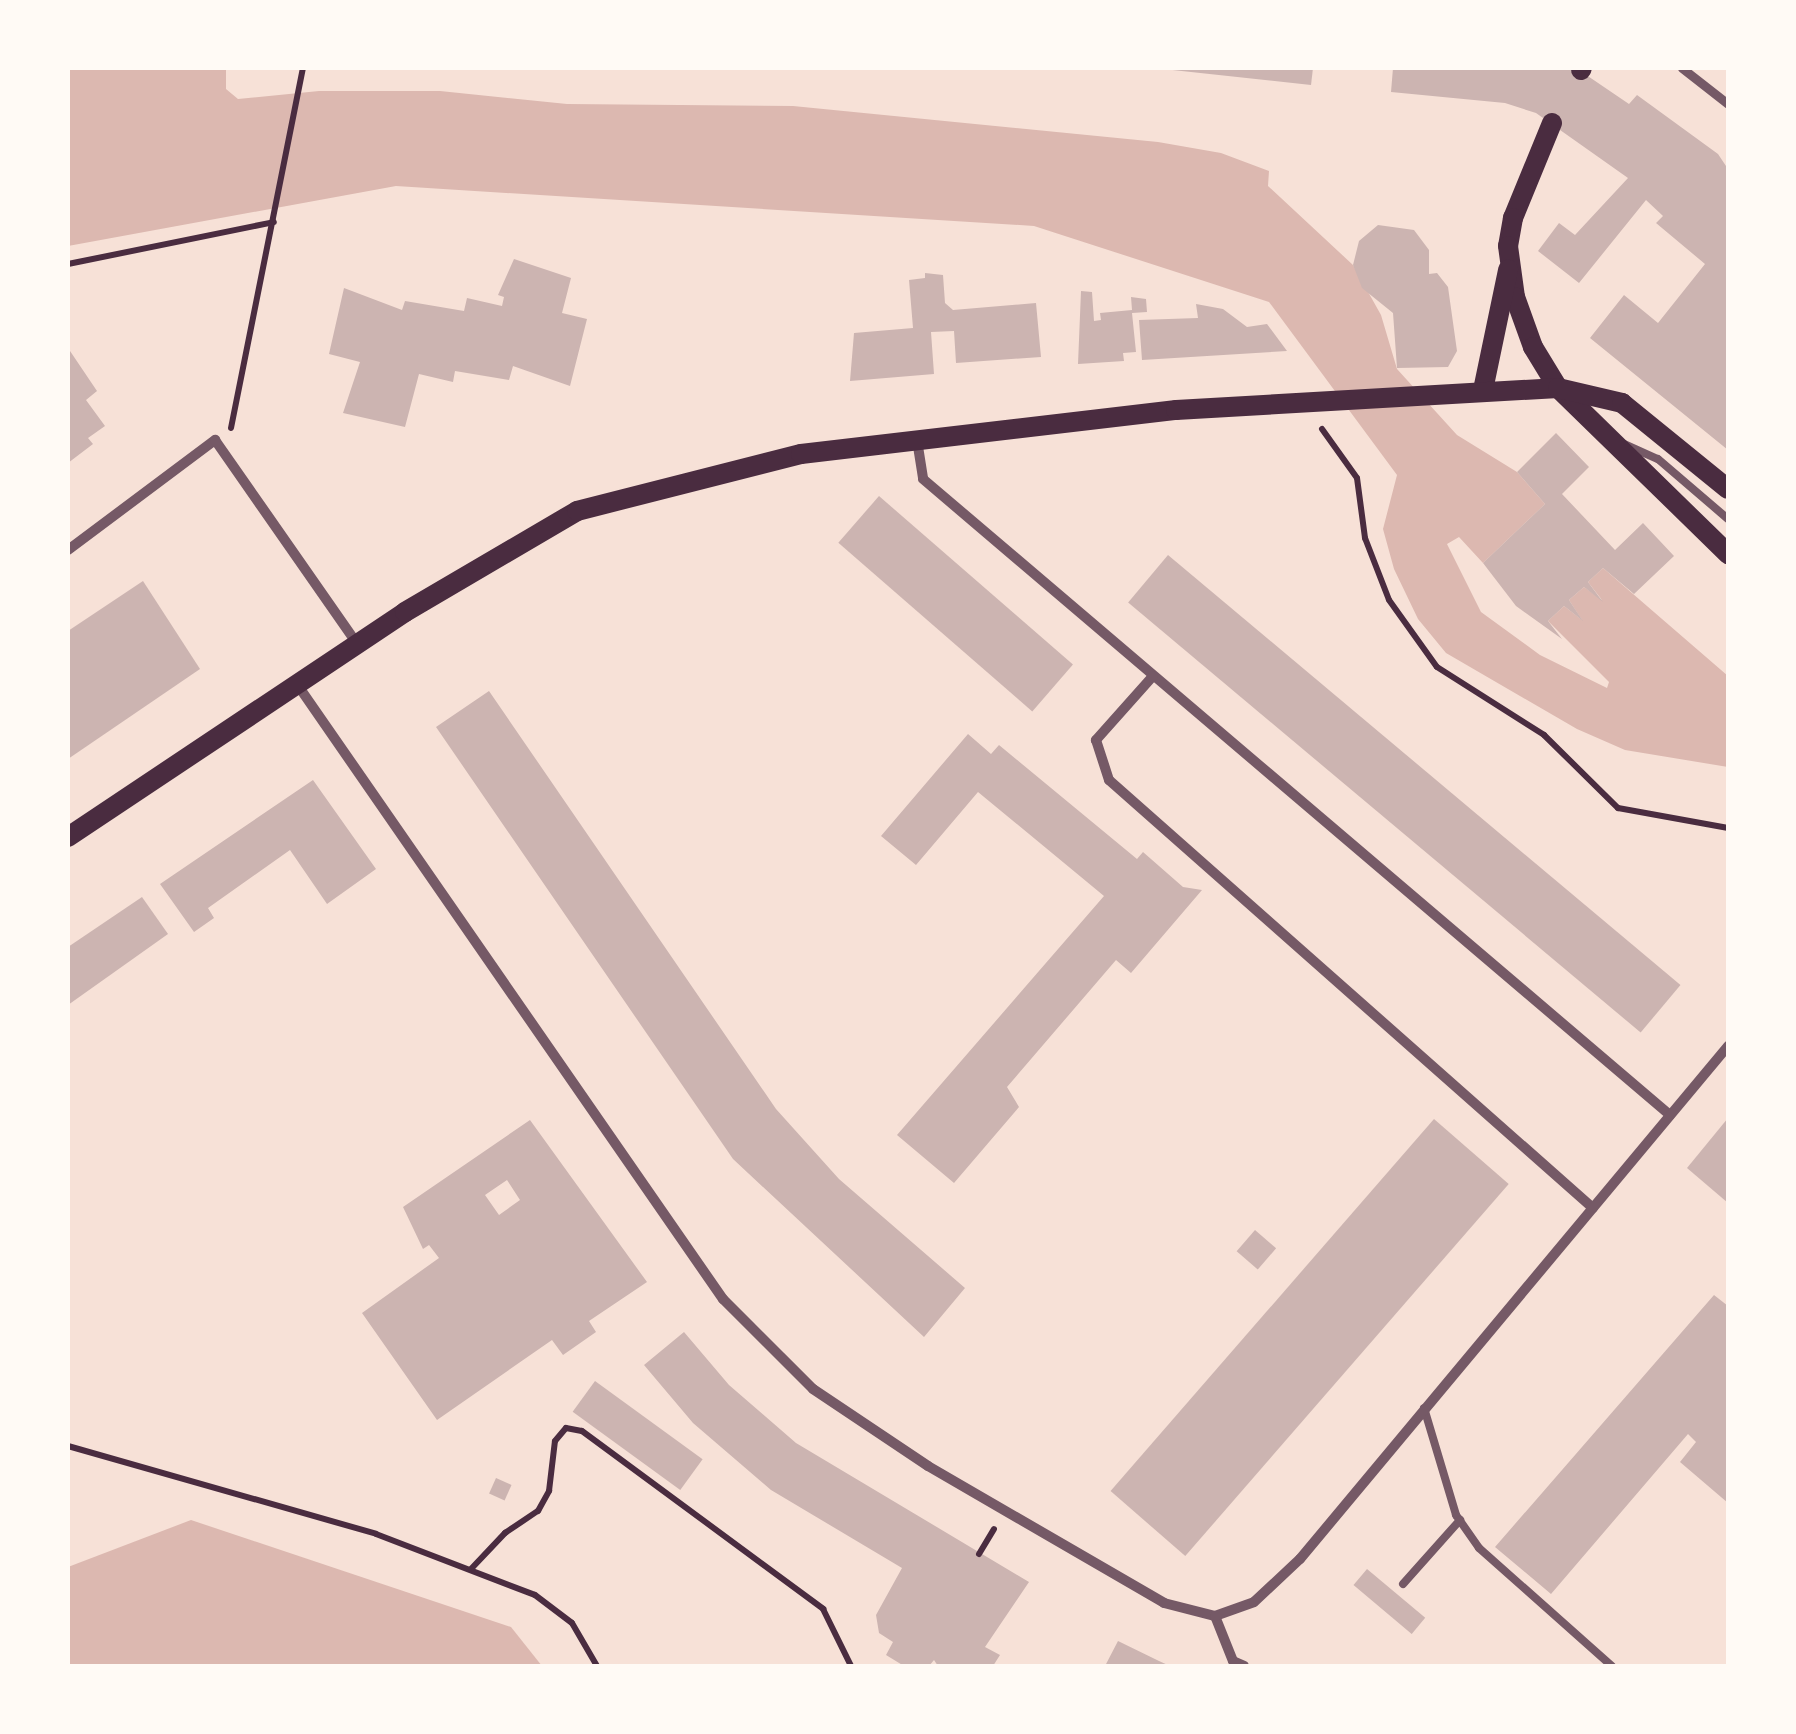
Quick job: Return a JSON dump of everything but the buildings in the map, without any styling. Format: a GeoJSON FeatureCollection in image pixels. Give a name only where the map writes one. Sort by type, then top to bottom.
{"type":"FeatureCollection","features":[{"type":"Feature","properties":{"kind":"main road"},"geometry":{"type":"LineString","coordinates":[[1483,390],[1509,267],[1513,218],[1552,122]]}},
{"type":"Feature","properties":{"kind":"main road"},"geometry":{"type":"LineString","coordinates":[[1509,267],[1528,334],[1558,388],[1728,554]]}},
{"type":"Feature","properties":{"kind":"main road"},"geometry":{"type":"LineString","coordinates":[[68,836],[358,646],[577,511],[802,454],[1176,410],[1558,388],[1622,404],[1728,489]]}},
{"type":"Feature","properties":{"kind":"street"},"geometry":{"type":"LineString","coordinates":[[1682,68],[1728,104]]}},
{"type":"Feature","properties":{"kind":"street"},"geometry":{"type":"LineString","coordinates":[[68,550],[215,440],[358,646]]}},
{"type":"Feature","properties":{"kind":"street"},"geometry":{"type":"LineString","coordinates":[[917,440],[923,479],[1670,1115]]}},
{"type":"Feature","properties":{"kind":"street"},"geometry":{"type":"LineString","coordinates":[[1153,676],[1096,740],[1109,780],[1594,1208]]}},
{"type":"Feature","properties":{"kind":"street"},"geometry":{"type":"LineString","coordinates":[[299,686],[723,1299],[813,1389],[928,1466],[1164,1603],[1215,1616],[1254,1602],[1300,1559],[1728,1046]]}},
{"type":"Feature","properties":{"kind":"street"},"geometry":{"type":"LineString","coordinates":[[1215,1616],[1233,1661],[1244,1666]]}},
{"type":"Feature","properties":{"kind":"lane"},"geometry":{"type":"LineString","coordinates":[[1602,434],[1658,458],[1728,519]]}},
{"type":"Feature","properties":{"kind":"lane"},"geometry":{"type":"LineString","coordinates":[[1424,1408],[1460,1520],[1479,1548],[1612,1666]]}},
{"type":"Feature","properties":{"kind":"lane"},"geometry":{"type":"LineString","coordinates":[[1403,1584],[1460,1520]]}},
{"type":"Feature","properties":{"kind":"path"},"geometry":{"type":"LineString","coordinates":[[215,440],[237,424],[303,68]]}},
{"type":"Feature","properties":{"kind":"path"},"geometry":{"type":"LineString","coordinates":[[68,264],[274,222]]}},
{"type":"Feature","properties":{"kind":"path"},"geometry":{"type":"LineString","coordinates":[[1313,404],[1356,478],[1364,538],[1389,600],[1437,667],[1544,734],[1618,808],[1728,828]]}},
{"type":"Feature","properties":{"kind":"path"},"geometry":{"type":"LineString","coordinates":[[472,1569],[505,1533],[538,1512],[549,1492],[556,1441],[566,1428],[582,1431],[823,1609],[851,1666]]}},
{"type":"Feature","properties":{"kind":"path"},"geometry":{"type":"LineString","coordinates":[[68,1446],[358,1529],[535,1595],[560,1614],[596,1666]]}},
{"type":"Feature","properties":{"kind":"shaded area"},"geometry":{"type":"Polygon","coordinates":[[[68,68],[226,68],[226,89],[238,99],[319,91],[440,91],[567,104],[793,106],[1158,142],[1221,153],[1269,171],[1268,186],[1353,265],[1381,315],[1397,369],[1457,435],[1517,472],[1545,504],[1483,563],[1459,537],[1447,544],[1481,612],[1540,655],[1607,688],[1609,682],[1548,621],[1564,606],[1582,620],[1569,600],[1584,587],[1602,600],[1588,582],[1603,568],[1728,676],[1728,767],[1625,750],[1577,729],[1446,653],[1418,619],[1394,569],[1383,529],[1397,475],[1269,302],[1034,226],[396,186],[68,246],[68,68]]]}},
{"type":"Feature","properties":{"kind":"shaded area"},"geometry":{"type":"Polygon","coordinates":[[[191,1520],[511,1627],[542,1666],[68,1666],[68,1567],[191,1520]]]}}]}
